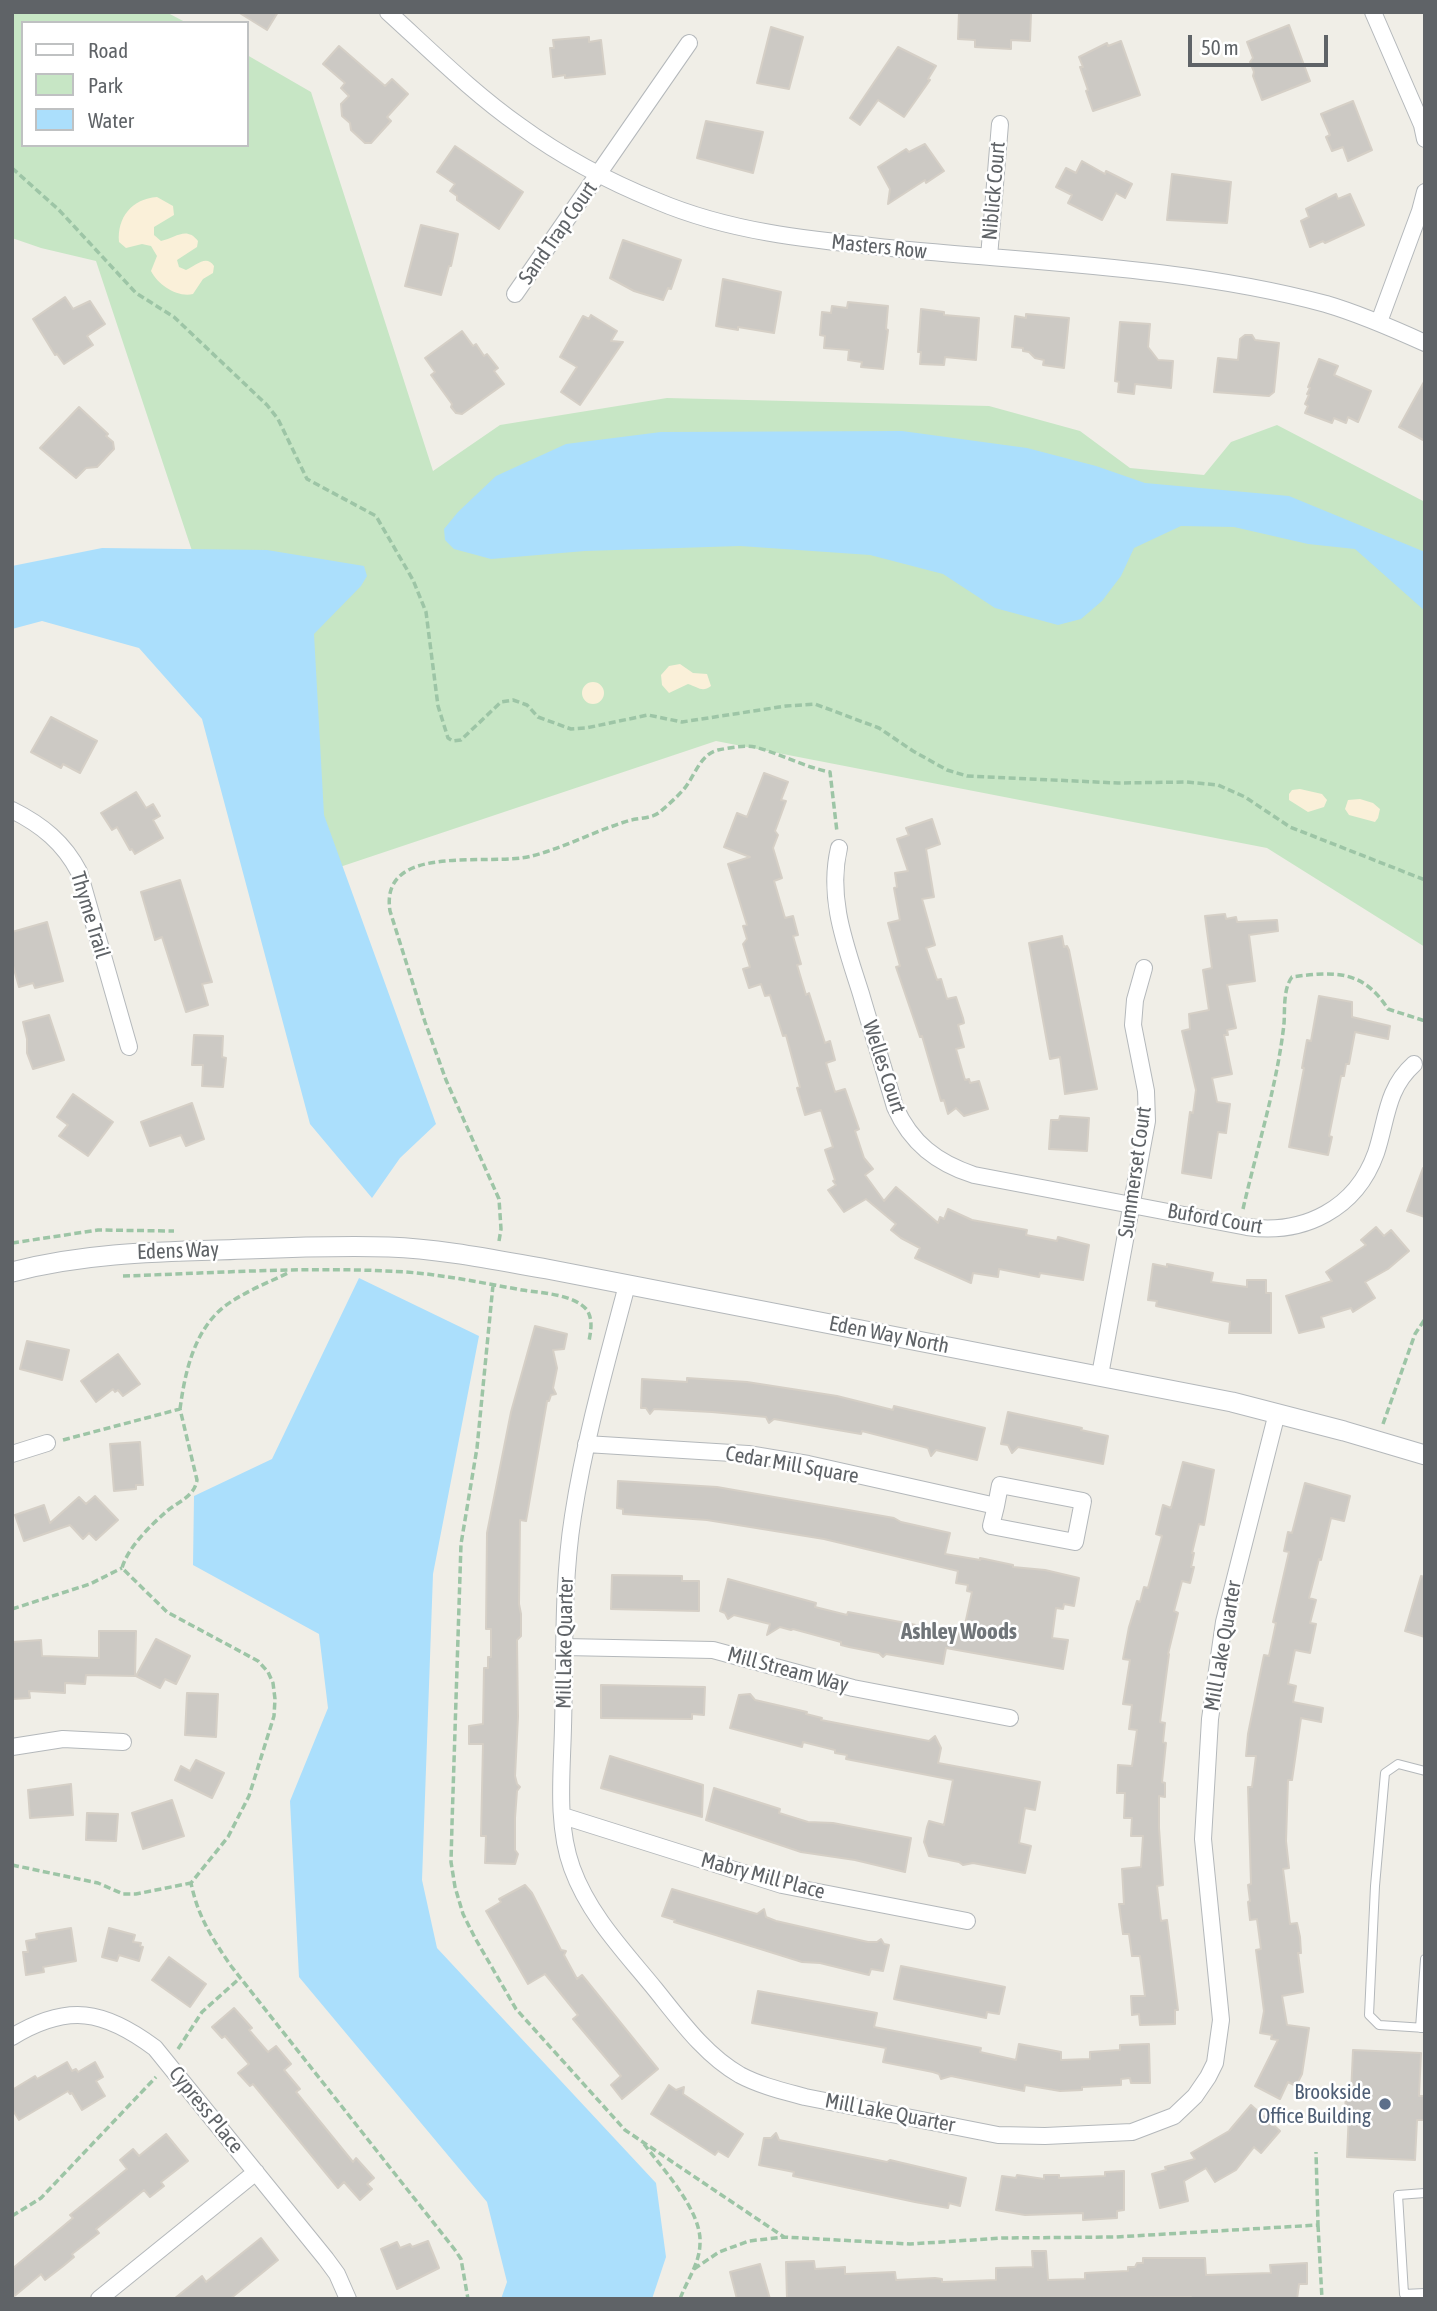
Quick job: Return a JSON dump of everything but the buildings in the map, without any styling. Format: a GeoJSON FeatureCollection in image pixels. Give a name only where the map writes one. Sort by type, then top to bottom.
{"type":"FeatureCollection","features":[{"type":"Feature","properties":{"kind":"street","name":"Masters Row"},"geometry":{"type":"LineString","coordinates":[[388,12],[484,98],[552,148],[657,201],[709,219],[803,239],[1185,277],[1264,289],[1329,305],[1379,322],[1425,343]]}},
{"type":"Feature","properties":{"kind":"street"},"geometry":{"type":"LineString","coordinates":[[1373,12],[1422,125],[1425,139]]}},
{"type":"Feature","properties":{"kind":"street","name":"Sand Trap Court"},"geometry":{"type":"LineString","coordinates":[[515,294],[689,43]]}},
{"type":"Feature","properties":{"kind":"street","name":"Niblick Court"},"geometry":{"type":"LineString","coordinates":[[989,257],[1000,124]]}},
{"type":"Feature","properties":{"kind":"street"},"geometry":{"type":"LineString","coordinates":[[1379,322],[1425,192]]}},
{"type":"Feature","properties":{"kind":"street","name":"Thyme Trail"},"geometry":{"type":"LineString","coordinates":[[12,810],[51,834],[70,855],[79,872],[129,1047]]}},
{"type":"Feature","properties":{"kind":"street","name":"Welles Court"},"geometry":{"type":"LineString","coordinates":[[839,848],[835,894],[840,925],[902,1124],[929,1154],[954,1168],[974,1175],[1133,1204]]}},
{"type":"Feature","properties":{"kind":"street","name":"Summerset Court"},"geometry":{"type":"LineString","coordinates":[[1100,1375],[1147,1121],[1146,1091],[1133,1025],[1135,1000],[1144,968]]}},
{"type":"Feature","properties":{"kind":"street","name":"Buford Court"},"geometry":{"type":"LineString","coordinates":[[1133,1204],[1265,1229],[1309,1223],[1326,1215],[1344,1203],[1359,1186],[1369,1168],[1393,1090],[1414,1065]]}},
{"type":"Feature","properties":{"kind":"street","name":"Eden Way North"},"geometry":{"type":"LineString","coordinates":[[346,1247],[390,1247],[447,1252],[1100,1375],[1277,1413],[1425,1455]]}},
{"type":"Feature","properties":{"kind":"street","name":"Edens Way"},"geometry":{"type":"LineString","coordinates":[[12,1272],[89,1256],[346,1247]]}},
{"type":"Feature","properties":{"kind":"street","name":"Mill Lake Quarter"},"geometry":{"type":"LineString","coordinates":[[627,1285],[586,1444],[567,1569],[564,1647],[565,1846],[584,1897],[599,1922],[708,2050],[739,2074],[775,2089],[805,2097],[998,2135],[1132,2132],[1174,2116],[1209,2077],[1220,2038],[1221,2020],[1203,1839],[1210,1719],[1224,1622],[1277,1413]]}},
{"type":"Feature","properties":{"kind":"street"},"geometry":{"type":"LineString","coordinates":[[12,1454],[47,1443]]}},
{"type":"Feature","properties":{"kind":"street","name":"Cedar Mill Square"},"geometry":{"type":"LineString","coordinates":[[586,1444],[748,1454],[808,1464],[996,1506]]}},
{"type":"Feature","properties":{"kind":"street"},"geometry":{"type":"LineString","coordinates":[[1000,1485],[1083,1501],[1075,1542],[992,1526],[996,1506],[1000,1485]]}},
{"type":"Feature","properties":{"kind":"street","name":"Mill Stream Way"},"geometry":{"type":"LineString","coordinates":[[564,1647],[713,1650],[853,1688],[1010,1718]]}},
{"type":"Feature","properties":{"kind":"street"},"geometry":{"type":"LineString","coordinates":[[12,1747],[63,1739],[123,1742]]}},
{"type":"Feature","properties":{"kind":"street","name":"Mabry Mill Place"},"geometry":{"type":"LineString","coordinates":[[563,1816],[782,1885],[967,1921]]}},
{"type":"Feature","properties":{"kind":"street","name":"Cypress Place"},"geometry":{"type":"LineString","coordinates":[[12,2037],[41,2021],[77,2015],[114,2021],[131,2029],[155,2048],[256,2172],[337,2274],[348,2299]]}},
{"type":"Feature","properties":{"kind":"street"},"geometry":{"type":"LineString","coordinates":[[99,2299],[256,2172]]}},
{"type":"Feature","properties":{"kind":"lane"},"geometry":{"type":"LineString","coordinates":[[1425,1771],[1398,1765],[1385,1773],[1369,2015],[1379,2025],[1422,2028],[1425,1959]]}},
{"type":"Feature","properties":{"kind":"lane"},"geometry":{"type":"LineString","coordinates":[[1425,2193],[1398,2194],[1404,2294],[1425,2293]]}},
{"type":"Feature","properties":{"kind":"path"},"geometry":{"type":"LineString","coordinates":[[12,169],[59,210],[136,293],[174,317],[267,405],[278,419],[307,479],[376,516],[413,580],[426,612],[438,706],[448,738],[453,741],[461,740],[501,702],[513,700],[527,705],[538,717],[571,729],[648,715],[682,722],[814,704],[879,728],[947,770],[967,776],[1218,785],[1245,797],[1290,827],[1425,880]]}},
{"type":"Feature","properties":{"kind":"path"},"geometry":{"type":"LineString","coordinates":[[489,1240],[500,1242],[499,1199],[476,1152],[425,1022],[390,911],[390,889],[403,871],[424,863],[520,859],[605,829],[658,814],[685,788],[699,764],[715,750],[752,746],[809,768],[830,772],[835,813]]}},
{"type":"Feature","properties":{"kind":"path"},"geometry":{"type":"LineString","coordinates":[[1239,1225],[1276,1072],[1282,1042],[1287,986],[1292,977],[1324,973],[1355,978],[1379,995],[1388,1009],[1425,1021]]}},
{"type":"Feature","properties":{"kind":"path"},"geometry":{"type":"LineString","coordinates":[[12,1243],[98,1230],[179,1231]]}},
{"type":"Feature","properties":{"kind":"path"},"geometry":{"type":"LineString","coordinates":[[123,1276],[348,1270],[407,1272],[549,1294],[578,1303],[586,1310],[591,1321],[589,1341]]}},
{"type":"Feature","properties":{"kind":"path"},"geometry":{"type":"LineString","coordinates":[[12,1609],[90,1584],[122,1567],[135,1545],[166,1512],[192,1493],[197,1480],[180,1409],[184,1380],[194,1350],[206,1326],[224,1307],[290,1272]]}},
{"type":"Feature","properties":{"kind":"path"},"geometry":{"type":"LineString","coordinates":[[493,1284],[477,1448],[461,1544],[451,1862],[455,1887],[475,1938],[516,2009],[625,2130],[785,2237]]}},
{"type":"Feature","properties":{"kind":"path"},"geometry":{"type":"LineString","coordinates":[[1382,1426],[1415,1334],[1425,1319]]}},
{"type":"Feature","properties":{"kind":"path"},"geometry":{"type":"LineString","coordinates":[[74,1437],[180,1409]]}},
{"type":"Feature","properties":{"kind":"path"},"geometry":{"type":"LineString","coordinates":[[12,1865],[98,1884],[123,1894],[191,1883],[228,1837],[249,1796],[274,1716],[273,1683],[268,1672],[258,1661],[167,1612],[122,1567]]}},
{"type":"Feature","properties":{"kind":"path"},"geometry":{"type":"LineString","coordinates":[[191,1883],[204,1925],[240,1978],[461,2259],[468,2299]]}},
{"type":"Feature","properties":{"kind":"path"},"geometry":{"type":"LineString","coordinates":[[12,2216],[41,2198],[84,2155],[167,2062],[201,2012],[240,1978]]}},
{"type":"Feature","properties":{"kind":"path"},"geometry":{"type":"LineString","coordinates":[[640,2140],[679,2191],[698,2228],[701,2241],[694,2269],[680,2299]]}},
{"type":"Feature","properties":{"kind":"path"},"geometry":{"type":"LineString","coordinates":[[1316,2152],[1322,2299]]}},
{"type":"Feature","properties":{"kind":"path"},"geometry":{"type":"LineString","coordinates":[[694,2269],[719,2252],[749,2241],[785,2237],[910,2244],[1318,2225]]}},
{"type":"Feature","properties":{"kind":"green space"},"geometry":{"type":"Polygon","coordinates":[[[12,12],[166,12],[183,21],[21,21],[21,147],[248,147],[248,56],[311,92],[433,471],[500,425],[667,398],[989,406],[1080,431],[1130,468],[1204,475],[1231,442],[1277,425],[1425,502],[1425,947],[1267,848],[716,741],[301,880],[96,261],[12,238],[12,12]]]}},
{"type":"Feature","properties":{"kind":"sand"},"geometry":{"type":"Polygon","coordinates":[[[157,197],[173,206],[174,215],[154,227],[154,235],[161,241],[189,234],[198,241],[197,247],[177,260],[179,267],[186,270],[204,261],[214,266],[213,273],[203,279],[193,294],[175,292],[158,281],[151,271],[157,256],[151,246],[142,244],[126,248],[119,242],[121,225],[128,211],[140,201],[157,197]]]}},
{"type":"Feature","properties":{"kind":"sand"},"geometry":{"type":"Polygon","coordinates":[[[680,664],[693,673],[707,674],[711,686],[702,689],[688,684],[669,693],[662,685],[661,675],[669,666],[680,664]]]}},
{"type":"Feature","properties":{"kind":"sand"},"geometry":{"type":"Polygon","coordinates":[[[589,682],[597,682],[604,689],[604,697],[597,704],[589,704],[582,697],[582,689],[589,682]]]}},
{"type":"Feature","properties":{"kind":"sand"},"geometry":{"type":"Polygon","coordinates":[[[1292,790],[1322,794],[1327,800],[1324,807],[1308,812],[1289,800],[1292,790]]]}},
{"type":"Feature","properties":{"kind":"sand"},"geometry":{"type":"Polygon","coordinates":[[[1360,799],[1373,803],[1380,809],[1375,822],[1349,815],[1345,809],[1348,800],[1360,799]]]}},
{"type":"Feature","properties":{"kind":"water"},"geometry":{"type":"Polygon","coordinates":[[[902,431],[1027,448],[1096,466],[1145,483],[1289,496],[1425,552],[1425,611],[1355,549],[1308,544],[1234,527],[1181,526],[1134,548],[1121,576],[1102,601],[1081,619],[1058,625],[995,608],[943,574],[870,555],[740,546],[585,551],[491,559],[454,549],[445,540],[444,529],[496,476],[566,444],[661,432],[902,431]]]}},
{"type":"Feature","properties":{"kind":"water"},"geometry":{"type":"Polygon","coordinates":[[[102,548],[267,550],[364,566],[367,576],[361,586],[314,634],[324,815],[436,1124],[400,1158],[372,1198],[310,1124],[202,719],[139,648],[42,621],[12,629],[12,566],[102,548]]]}},
{"type":"Feature","properties":{"kind":"water"},"geometry":{"type":"Polygon","coordinates":[[[359,1278],[479,1336],[433,1574],[422,1880],[437,1948],[656,2183],[666,2257],[652,2299],[501,2299],[507,2282],[487,2202],[299,1977],[290,1801],[328,1708],[319,1634],[193,1565],[194,1496],[272,1459],[359,1278]]]}},
{"type":"Feature","properties":{"kind":"place","name":"Brookside Office Building"},"geometry":{"type":"Point","coordinates":[1385,2104]}},
{"type":"Feature","properties":{"kind":"district","name":"Ashley Woods"},"geometry":{"type":"Point","coordinates":[959,1632]}}]}
